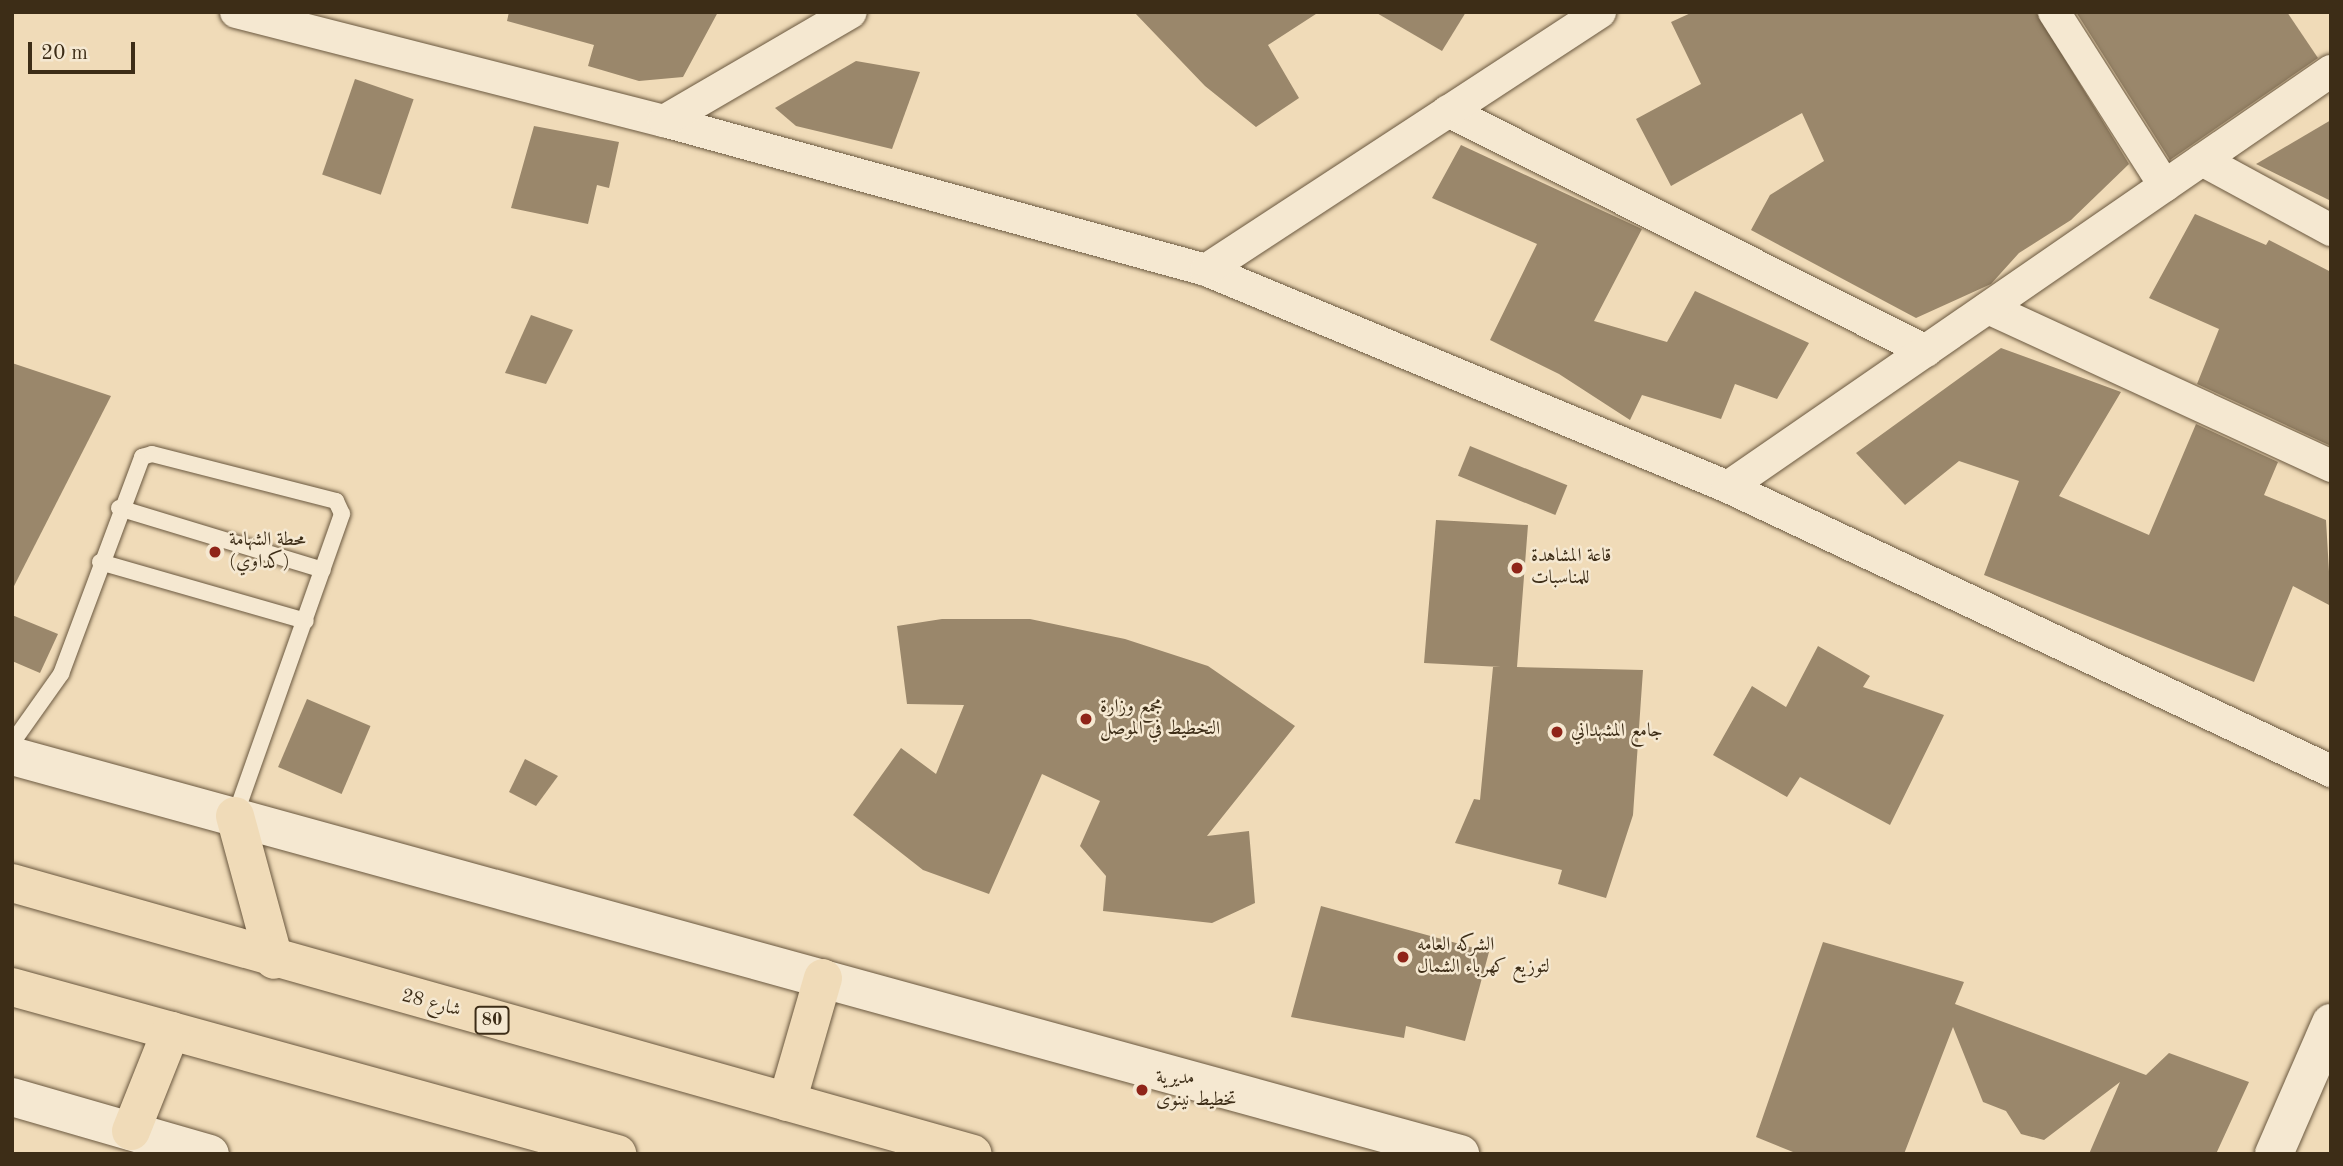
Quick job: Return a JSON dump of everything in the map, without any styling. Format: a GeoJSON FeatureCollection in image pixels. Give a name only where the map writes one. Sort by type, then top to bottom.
{"type":"FeatureCollection","features":[{"type":"Feature","properties":{"kind":"highway"},"geometry":{"type":"LineString","coordinates":[[235,816],[274,960]]}},
{"type":"Feature","properties":{"kind":"highway","name":"شارع 28"},"geometry":{"type":"LineString","coordinates":[[12,883],[274,960],[973,1154]]}},
{"type":"Feature","properties":{"kind":"highway"},"geometry":{"type":"LineString","coordinates":[[786,1102],[823,978]]}},
{"type":"Feature","properties":{"kind":"highway"},"geometry":{"type":"LineString","coordinates":[[12,987],[617,1154]]}},
{"type":"Feature","properties":{"kind":"highway"},"geometry":{"type":"LineString","coordinates":[[131,1131],[171,1031]]}},
{"type":"Feature","properties":{"kind":"main road"},"geometry":{"type":"LineString","coordinates":[[12,757],[1460,1154]]}},
{"type":"Feature","properties":{"kind":"main road"},"geometry":{"type":"LineString","coordinates":[[2274,1154],[2329,1032]]}},
{"type":"Feature","properties":{"kind":"main road"},"geometry":{"type":"LineString","coordinates":[[12,1097],[210,1154]]}},
{"type":"Feature","properties":{"kind":"street"},"geometry":{"type":"LineString","coordinates":[[236,12],[664,121],[1206,270],[1728,488],[2331,771]]}},
{"type":"Feature","properties":{"kind":"street"},"geometry":{"type":"LineString","coordinates":[[664,121],[851,12]]}},
{"type":"Feature","properties":{"kind":"street"},"geometry":{"type":"LineString","coordinates":[[1206,270],[1600,12]]}},
{"type":"Feature","properties":{"kind":"street"},"geometry":{"type":"LineString","coordinates":[[2054,12],[2165,186]]}},
{"type":"Feature","properties":{"kind":"street"},"geometry":{"type":"LineString","coordinates":[[1728,488],[2331,71]]}},
{"type":"Feature","properties":{"kind":"street"},"geometry":{"type":"LineString","coordinates":[[1448,111],[1926,351]]}},
{"type":"Feature","properties":{"kind":"street"},"geometry":{"type":"LineString","coordinates":[[2202,160],[2331,230]]}},
{"type":"Feature","properties":{"kind":"street"},"geometry":{"type":"LineString","coordinates":[[1988,308],[2331,466]]}},
{"type":"Feature","properties":{"kind":"lane"},"geometry":{"type":"LineString","coordinates":[[12,743],[61,674],[137,463],[152,454],[336,501],[342,514],[235,816]]}},
{"type":"Feature","properties":{"kind":"lane"},"geometry":{"type":"LineString","coordinates":[[119,508],[323,570]]}},
{"type":"Feature","properties":{"kind":"lane"},"geometry":{"type":"LineString","coordinates":[[100,562],[306,621]]}},
{"type":"Feature","properties":{"kind":"building"},"geometry":{"type":"Polygon","coordinates":[[[509,12],[718,12],[683,77],[639,81],[588,66],[594,45],[507,21],[509,12]]]}},
{"type":"Feature","properties":{"kind":"building"},"geometry":{"type":"Polygon","coordinates":[[[1134,12],[1319,12],[1268,45],[1299,98],[1256,127],[1205,86],[1134,12]]]}},
{"type":"Feature","properties":{"kind":"building"},"geometry":{"type":"Polygon","coordinates":[[[1375,12],[1466,12],[1442,51],[1375,12]]]}},
{"type":"Feature","properties":{"kind":"building"},"geometry":{"type":"Polygon","coordinates":[[[1693,12],[2036,12],[2129,164],[2071,220],[2019,253],[1991,284],[1916,318],[1751,230],[1770,195],[1824,161],[1802,113],[1671,186],[1636,119],[1701,84],[1671,22],[1693,12]]]}},
{"type":"Feature","properties":{"kind":"building"},"geometry":{"type":"Polygon","coordinates":[[[2076,12],[2287,12],[2318,58],[2170,160],[2076,12]]]}},
{"type":"Feature","properties":{"kind":"building"},"geometry":{"type":"Polygon","coordinates":[[[856,61],[920,72],[892,149],[796,126],[775,108],[856,61]]]}},
{"type":"Feature","properties":{"kind":"building"},"geometry":{"type":"Polygon","coordinates":[[[355,79],[414,99],[381,195],[322,174],[355,79]]]}},
{"type":"Feature","properties":{"kind":"building"},"geometry":{"type":"Polygon","coordinates":[[[2331,120],[2331,201],[2256,164],[2331,120]]]}},
{"type":"Feature","properties":{"kind":"building"},"geometry":{"type":"Polygon","coordinates":[[[534,126],[619,142],[609,188],[597,185],[588,224],[511,208],[534,126]]]}},
{"type":"Feature","properties":{"kind":"building"},"geometry":{"type":"Polygon","coordinates":[[[1461,145],[1642,229],[1594,321],[1667,342],[1695,291],[1809,343],[1777,399],[1735,384],[1721,419],[1642,395],[1630,420],[1559,374],[1490,340],[1537,244],[1432,198],[1461,145]]]}},
{"type":"Feature","properties":{"kind":"building"},"geometry":{"type":"Polygon","coordinates":[[[2195,214],[2266,245],[2269,240],[2331,272],[2331,446],[2197,384],[2219,329],[2149,298],[2195,214]]]}},
{"type":"Feature","properties":{"kind":"building"},"geometry":{"type":"Polygon","coordinates":[[[531,315],[573,330],[546,384],[505,373],[531,315]]]}},
{"type":"Feature","properties":{"kind":"building"},"geometry":{"type":"Polygon","coordinates":[[[2001,348],[2121,392],[2059,496],[2149,535],[2196,424],[2278,462],[2264,495],[2326,520],[2331,606],[2293,586],[2254,682],[1984,575],[2019,481],[1959,461],[1905,505],[1856,453],[2001,348]]]}},
{"type":"Feature","properties":{"kind":"building"},"geometry":{"type":"Polygon","coordinates":[[[12,363],[111,396],[12,590],[12,363]]]}},
{"type":"Feature","properties":{"kind":"building"},"geometry":{"type":"Polygon","coordinates":[[[1470,446],[1567,485],[1555,515],[1458,476],[1470,446]]]}},
{"type":"Feature","properties":{"kind":"building"},"geometry":{"type":"Polygon","coordinates":[[[1436,520],[1528,525],[1517,667],[1643,670],[1633,815],[1606,898],[1558,884],[1562,870],[1455,843],[1474,799],[1480,800],[1493,667],[1501,667],[1424,663],[1436,520]]]}},
{"type":"Feature","properties":{"kind":"building"},"geometry":{"type":"Polygon","coordinates":[[[12,615],[58,634],[40,673],[12,661],[12,615]]]}},
{"type":"Feature","properties":{"kind":"building"},"geometry":{"type":"Polygon","coordinates":[[[942,619],[1030,619],[1125,639],[1208,666],[1295,726],[1207,836],[1249,831],[1255,903],[1212,923],[1103,911],[1106,876],[1080,846],[1100,801],[1042,774],[989,894],[923,870],[853,815],[901,748],[936,774],[964,705],[907,704],[897,626],[942,619]]]}},
{"type":"Feature","properties":{"kind":"building"},"geometry":{"type":"Polygon","coordinates":[[[1818,646],[1870,676],[1863,687],[1944,715],[1890,825],[1800,777],[1787,797],[1713,755],[1752,686],[1786,707],[1818,646]]]}},
{"type":"Feature","properties":{"kind":"building"},"geometry":{"type":"Polygon","coordinates":[[[307,699],[371,726],[342,794],[278,767],[307,699]]]}},
{"type":"Feature","properties":{"kind":"building"},"geometry":{"type":"Polygon","coordinates":[[[525,759],[558,776],[536,806],[509,792],[525,759]]]}},
{"type":"Feature","properties":{"kind":"building"},"geometry":{"type":"Polygon","coordinates":[[[1321,906],[1489,952],[1465,1041],[1406,1026],[1404,1038],[1291,1017],[1321,906]]]}},
{"type":"Feature","properties":{"kind":"building"},"geometry":{"type":"Polygon","coordinates":[[[1823,942],[1964,982],[1955,1004],[2146,1075],[2169,1053],[2249,1082],[2216,1154],[2089,1154],[2120,1082],[2044,1140],[2021,1134],[2006,1111],[1983,1102],[1953,1027],[1904,1154],[1798,1154],[1756,1137],[1823,942]]]}},
{"type":"Feature","properties":{"kind":"place","name":"محطة الشهامة (كداوي)"},"geometry":{"type":"Point","coordinates":[215,552]}},
{"type":"Feature","properties":{"kind":"place","name":"قاعة المشاهدة للمناسبات"},"geometry":{"type":"Point","coordinates":[1517,568]}},
{"type":"Feature","properties":{"kind":"place","name":"مجمع وزارة التخطيط في الموصل"},"geometry":{"type":"Point","coordinates":[1086,719]}},
{"type":"Feature","properties":{"kind":"place","name":"جامع المشهداني"},"geometry":{"type":"Point","coordinates":[1557,732]}},
{"type":"Feature","properties":{"kind":"place","name":"الشركه العامه لتوزيع كهرباء الشمال"},"geometry":{"type":"Point","coordinates":[1403,957]}},
{"type":"Feature","properties":{"kind":"place","name":"مديرية تخطيط نينوى"},"geometry":{"type":"Point","coordinates":[1142,1090]}}]}
